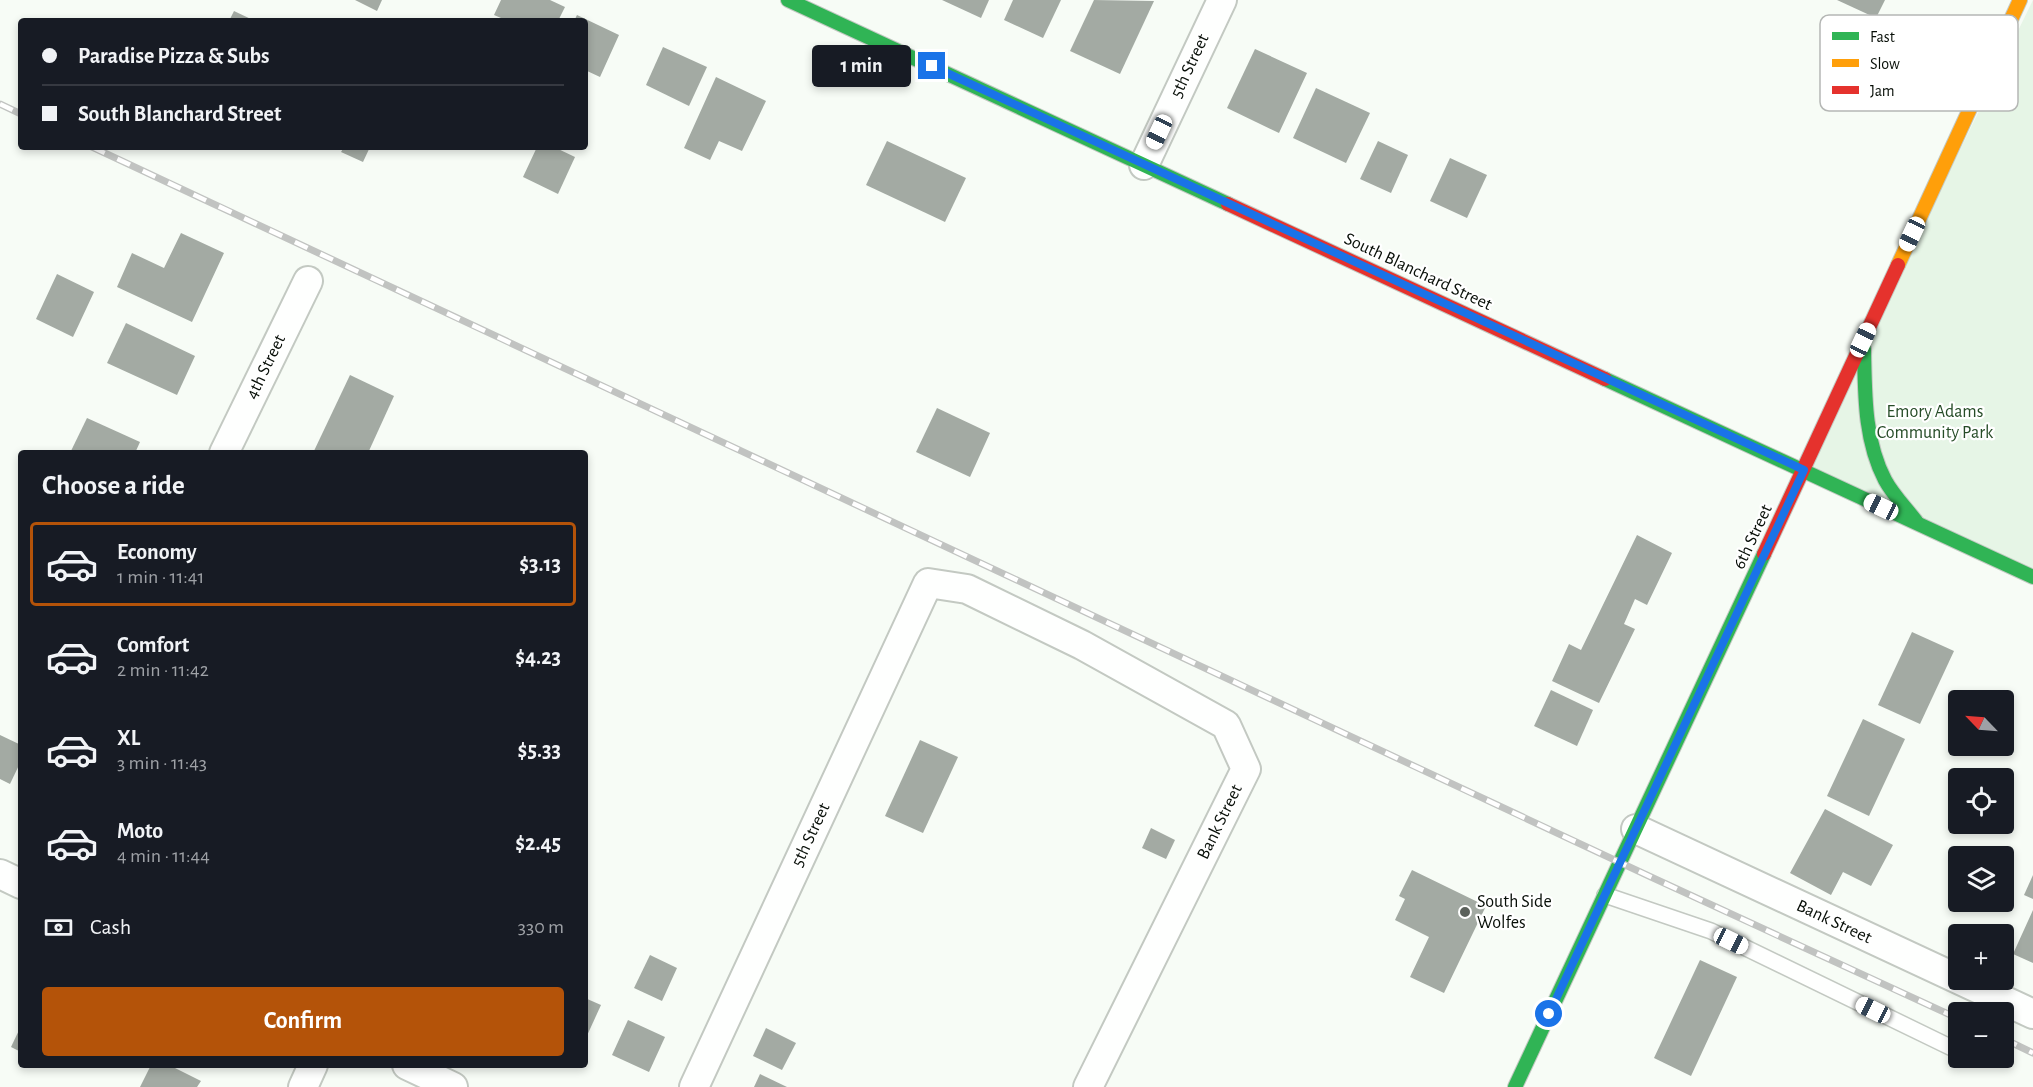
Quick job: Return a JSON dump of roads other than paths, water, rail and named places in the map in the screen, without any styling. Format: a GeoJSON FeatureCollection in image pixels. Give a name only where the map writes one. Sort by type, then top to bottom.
{"type":"FeatureCollection","features":[{"type":"Feature","properties":{"kind":"street","name":"South Blanchard Street"},"geometry":{"type":"LineString","coordinates":[[788,0],[2033,577]]}},
{"type":"Feature","properties":{"kind":"street","name":"5th Street"},"geometry":{"type":"LineString","coordinates":[[1144,165],[1221,0]]}},
{"type":"Feature","properties":{"kind":"street","name":"6th Street"},"geometry":{"type":"LineString","coordinates":[[2013,15],[2020,0]]}},
{"type":"Feature","properties":{"kind":"street","name":"6th Street"},"geometry":{"type":"LineString","coordinates":[[1515,1087],[1804,470],[1969,111]]}},
{"type":"Feature","properties":{"kind":"street","name":"4th Street"},"geometry":{"type":"LineString","coordinates":[[225,450],[308,281]]}},
{"type":"Feature","properties":{"kind":"street"},"geometry":{"type":"LineString","coordinates":[[1863,340],[1865,404],[1870,440],[1885,481],[1919,525]]}},
{"type":"Feature","properties":{"kind":"street","name":"5th Street"},"geometry":{"type":"LineString","coordinates":[[694,1087],[928,583]]}},
{"type":"Feature","properties":{"kind":"street","name":"Bank Street"},"geometry":{"type":"LineString","coordinates":[[928,583],[967,589],[1082,645],[1226,725],[1246,769],[1088,1087]]}},
{"type":"Feature","properties":{"kind":"street","name":"Bank Street"},"geometry":{"type":"LineString","coordinates":[[1636,829],[2033,1014]]}},
{"type":"Feature","properties":{"kind":"street"},"geometry":{"type":"LineString","coordinates":[[303,1087],[312,1068]]}},
{"type":"Feature","properties":{"kind":"street"},"geometry":{"type":"LineString","coordinates":[[413,1068],[453,1087]]}},
{"type":"Feature","properties":{"kind":"lane"},"geometry":{"type":"LineString","coordinates":[[1605,895],[1711,932],[1948,1046]]}},
{"type":"Feature","properties":{"kind":"railway"},"geometry":{"type":"LineString","coordinates":[[0,104],[18,113]]}},
{"type":"Feature","properties":{"kind":"railway"},"geometry":{"type":"LineString","coordinates":[[98,150],[1948,1014]]}},
{"type":"Feature","properties":{"kind":"railway"},"geometry":{"type":"LineString","coordinates":[[2014,1044],[2033,1053]]}},
{"type":"Feature","properties":{"kind":"place","name":"South Side Wolfes"},"geometry":{"type":"Point","coordinates":[1465,912]}},
{"type":"Feature","properties":{"kind":"park label","name":"Emory Adams Community Park"},"geometry":{"type":"Point","coordinates":[1935,422]}}]}
